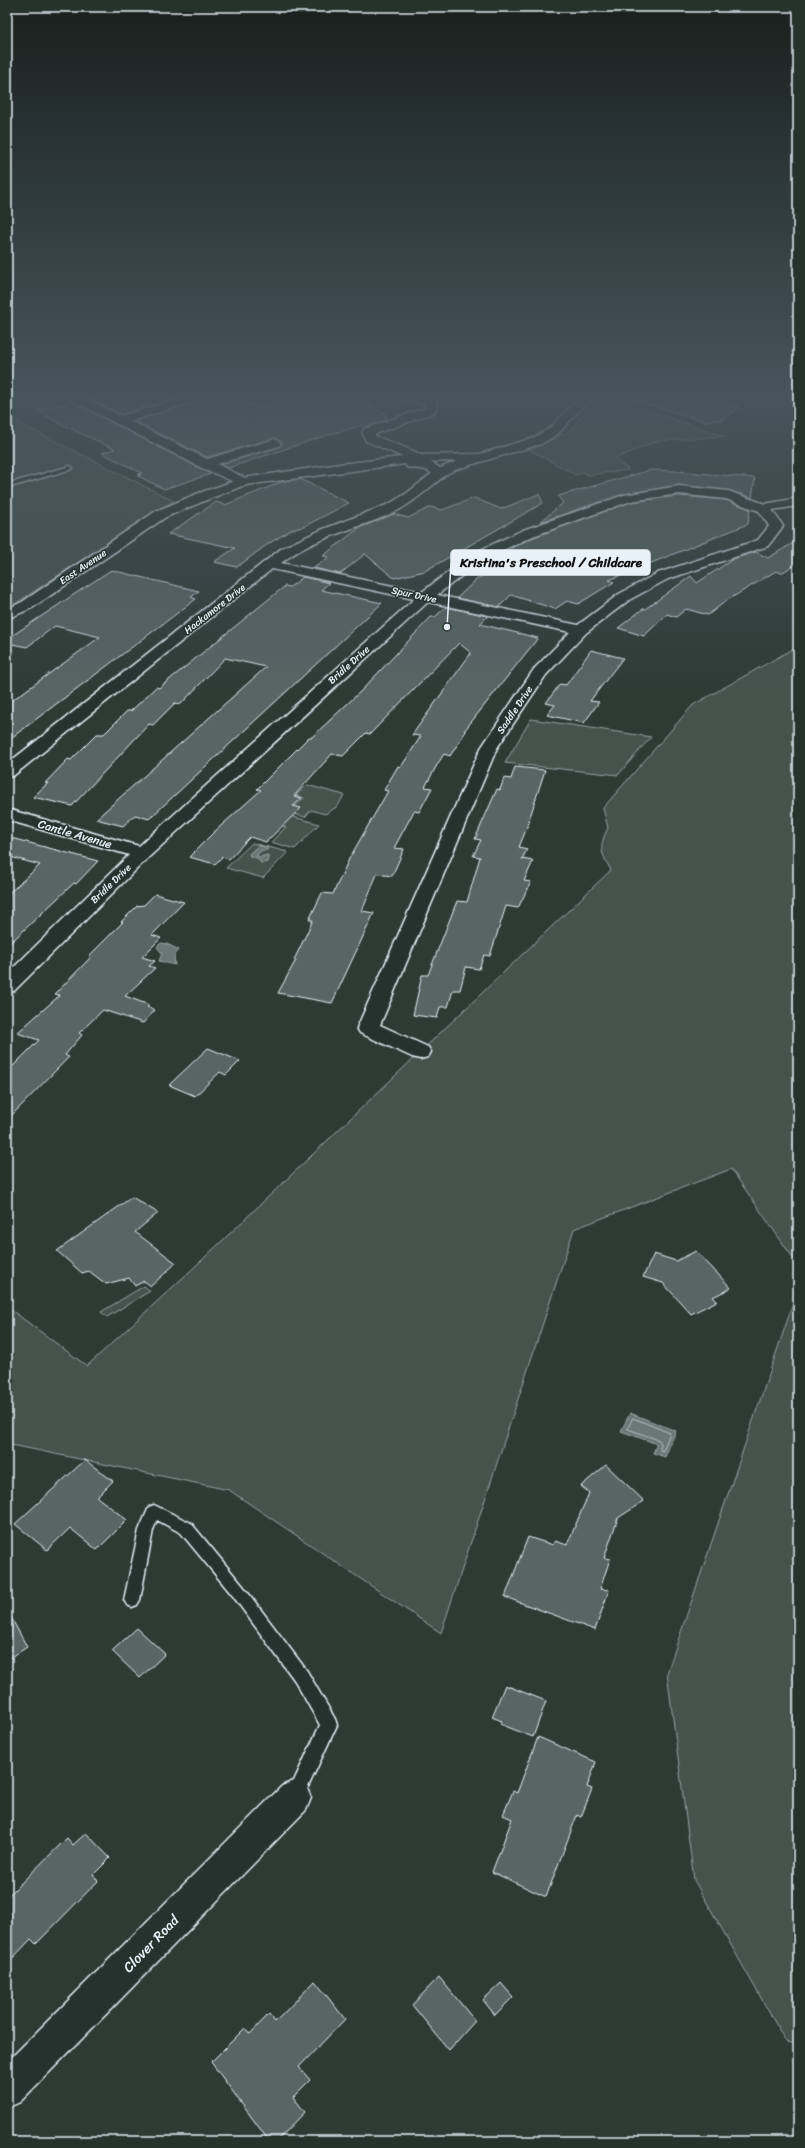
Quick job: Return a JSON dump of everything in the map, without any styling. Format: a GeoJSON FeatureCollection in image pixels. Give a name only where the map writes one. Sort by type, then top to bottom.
{"type":"FeatureCollection","features":[{"type":"Feature","properties":{"kind":"street","name":"East Avenue"},"geometry":{"type":"LineString","coordinates":[[7,615],[27,605],[160,514],[212,493]]}},
{"type":"Feature","properties":{"kind":"street","name":"Hackamore Drive"},"geometry":{"type":"LineString","coordinates":[[7,772],[287,551],[313,539],[394,507],[414,493]]}},
{"type":"Feature","properties":{"kind":"street","name":"Bridle Drive"},"geometry":{"type":"LineString","coordinates":[[7,986],[142,853],[423,597],[477,557],[528,533],[629,498],[659,493]]}},
{"type":"Feature","properties":{"kind":"street","name":"Bridle Drive"},"geometry":{"type":"LineString","coordinates":[[719,493],[728,494],[764,508]]}},
{"type":"Feature","properties":{"kind":"street"},"geometry":{"type":"LineString","coordinates":[[764,508],[798,502]]}},
{"type":"Feature","properties":{"kind":"street","name":"Saddle Drive"},"geometry":{"type":"LineString","coordinates":[[420,1052],[368,1028],[490,748],[540,672],[581,630],[624,597],[663,576],[763,543],[776,526],[764,508]]}},
{"type":"Feature","properties":{"kind":"street","name":"Spur Drive"},"geometry":{"type":"LineString","coordinates":[[271,565],[581,630]]}},
{"type":"Feature","properties":{"kind":"street","name":"Cantle Avenue"},"geometry":{"type":"LineString","coordinates":[[7,814],[142,853]]}},
{"type":"Feature","properties":{"kind":"street","name":"Clover Road"},"geometry":{"type":"LineString","coordinates":[[7,2089],[294,1798]]}},
{"type":"Feature","properties":{"kind":"lane"},"geometry":{"type":"LineString","coordinates":[[132,1600],[146,1530],[154,1511],[186,1528],[238,1591],[301,1676],[329,1725],[294,1798]]}},
{"type":"Feature","properties":{"kind":"shaded area"},"geometry":{"type":"Polygon","coordinates":[[[7,493],[159,493],[174,501],[157,510],[7,609],[7,493]]]}},
{"type":"Feature","properties":{"kind":"shaded area"},"geometry":{"type":"Polygon","coordinates":[[[798,646],[798,1265],[731,1169],[574,1229],[441,1633],[229,1490],[7,1444],[7,1307],[87,1366],[201,1261],[611,870],[602,850],[603,840],[608,828],[603,808],[693,705],[798,646]]]}},
{"type":"Feature","properties":{"kind":"shaded area"},"geometry":{"type":"Polygon","coordinates":[[[531,719],[651,737],[618,775],[505,763],[531,719]]]}},
{"type":"Feature","properties":{"kind":"shaded area"},"geometry":{"type":"Polygon","coordinates":[[[307,785],[344,795],[338,806],[325,814],[311,810],[305,817],[288,812],[304,798],[296,795],[307,785]]]}},
{"type":"Feature","properties":{"kind":"shaded area"},"geometry":{"type":"Polygon","coordinates":[[[247,804],[319,824],[295,849],[271,842],[286,827],[276,824],[247,804]]]}},
{"type":"Feature","properties":{"kind":"shaded area"},"geometry":{"type":"Polygon","coordinates":[[[252,843],[288,852],[263,878],[226,868],[252,843]]]}},
{"type":"Feature","properties":{"kind":"shaded area"},"geometry":{"type":"Polygon","coordinates":[[[144,1286],[150,1291],[107,1317],[101,1312],[144,1286]]]}},
{"type":"Feature","properties":{"kind":"shaded area"},"geometry":{"type":"Polygon","coordinates":[[[798,1289],[798,2044],[786,2042],[694,1880],[667,1673],[798,1289]]]}},
{"type":"Feature","properties":{"kind":"water"},"geometry":{"type":"Polygon","coordinates":[[[259,845],[268,848],[267,850],[262,850],[256,855],[260,857],[268,855],[268,862],[261,863],[257,858],[250,856],[249,854],[259,845]]]}},
{"type":"Feature","properties":{"kind":"water"},"geometry":{"type":"Polygon","coordinates":[[[161,943],[167,944],[179,950],[174,956],[175,965],[159,961],[162,953],[157,947],[161,943]]]}},
{"type":"Feature","properties":{"kind":"water"},"geometry":{"type":"Polygon","coordinates":[[[630,1413],[676,1431],[665,1457],[653,1453],[657,1444],[621,1431],[630,1413]]]}},
{"type":"Feature","properties":{"kind":"building"},"geometry":{"type":"Polygon","coordinates":[[[254,493],[329,493],[349,503],[303,527],[291,530],[268,544],[237,567],[214,562],[235,548],[168,534],[216,502],[225,505],[254,493]]]}},
{"type":"Feature","properties":{"kind":"building"},"geometry":{"type":"Polygon","coordinates":[[[568,493],[629,493],[540,522],[563,503],[558,496],[568,493]]]}},
{"type":"Feature","properties":{"kind":"building"},"geometry":{"type":"Polygon","coordinates":[[[738,493],[753,493],[752,498],[738,493]]]}},
{"type":"Feature","properties":{"kind":"building"},"geometry":{"type":"Polygon","coordinates":[[[539,494],[543,503],[425,571],[394,578],[365,554],[340,574],[314,568],[329,557],[323,556],[359,528],[394,514],[408,518],[431,507],[442,510],[474,498],[501,509],[539,494]]]}},
{"type":"Feature","properties":{"kind":"building"},"geometry":{"type":"Polygon","coordinates":[[[679,496],[726,500],[750,509],[748,524],[609,580],[614,582],[578,604],[567,601],[555,609],[511,595],[499,607],[457,598],[477,579],[519,555],[508,552],[513,547],[534,537],[631,502],[679,496]]]}},
{"type":"Feature","properties":{"kind":"building"},"geometry":{"type":"Polygon","coordinates":[[[798,540],[798,563],[781,573],[776,571],[726,601],[708,615],[686,609],[676,617],[667,614],[644,636],[618,628],[691,576],[697,583],[733,559],[756,552],[768,558],[798,540]]]}},
{"type":"Feature","properties":{"kind":"building"},"geometry":{"type":"Polygon","coordinates":[[[111,570],[199,591],[191,597],[196,599],[7,741],[7,704],[100,637],[55,626],[27,647],[7,643],[7,639],[111,570]]]}},
{"type":"Feature","properties":{"kind":"building"},"geometry":{"type":"Polygon","coordinates":[[[303,577],[329,583],[321,590],[382,603],[149,819],[135,815],[123,826],[96,819],[266,667],[225,658],[181,704],[175,703],[153,725],[149,724],[72,806],[33,797],[48,783],[45,783],[68,759],[71,760],[97,734],[104,734],[127,711],[131,711],[156,687],[159,688],[285,586],[290,587],[303,577]]]}},
{"type":"Feature","properties":{"kind":"building"},"geometry":{"type":"Polygon","coordinates":[[[446,607],[488,616],[480,624],[538,638],[464,731],[466,731],[450,756],[444,754],[437,765],[425,787],[432,788],[419,812],[414,811],[394,848],[404,849],[392,876],[377,874],[362,911],[374,913],[332,1003],[278,993],[296,960],[294,960],[313,920],[309,920],[322,893],[333,894],[349,859],[388,791],[384,790],[398,766],[401,767],[421,736],[412,735],[471,653],[459,643],[370,734],[366,733],[343,756],[332,754],[294,796],[302,798],[293,806],[301,808],[266,842],[250,837],[229,859],[222,857],[215,864],[189,857],[213,833],[261,790],[257,789],[309,737],[312,737],[361,691],[431,617],[435,617],[446,607]]]}},
{"type":"Feature","properties":{"kind":"building"},"geometry":{"type":"Polygon","coordinates":[[[591,650],[623,658],[590,701],[599,702],[584,723],[547,715],[555,705],[546,703],[560,684],[566,685],[591,650]]]}},
{"type":"Feature","properties":{"kind":"building"},"geometry":{"type":"Polygon","coordinates":[[[515,767],[545,770],[530,820],[519,847],[527,849],[522,859],[533,861],[524,881],[531,882],[518,908],[506,906],[490,956],[484,955],[479,969],[466,967],[460,990],[453,990],[448,1007],[440,1007],[437,1018],[413,1015],[422,975],[428,975],[457,901],[467,902],[480,857],[473,856],[481,840],[475,839],[497,789],[500,790],[504,778],[511,779],[515,767]]]}},
{"type":"Feature","properties":{"kind":"building"},"geometry":{"type":"Polygon","coordinates":[[[7,837],[98,861],[76,884],[74,883],[7,946],[7,895],[40,865],[7,856],[7,837]]]}},
{"type":"Feature","properties":{"kind":"building"},"geometry":{"type":"Polygon","coordinates":[[[155,894],[184,902],[152,935],[161,938],[142,957],[155,961],[149,966],[155,968],[125,996],[149,1005],[147,1007],[155,1010],[143,1023],[103,1010],[79,1033],[82,1035],[65,1055],[69,1057],[7,1120],[7,1072],[39,1040],[17,1033],[60,995],[55,994],[91,957],[89,956],[123,922],[121,922],[137,906],[144,905],[155,894]]]}},
{"type":"Feature","properties":{"kind":"building"},"geometry":{"type":"Polygon","coordinates":[[[208,1048],[240,1061],[226,1075],[220,1072],[195,1096],[169,1085],[208,1048]]]}},
{"type":"Feature","properties":{"kind":"building"},"geometry":{"type":"Polygon","coordinates":[[[132,1197],[158,1213],[135,1232],[176,1263],[151,1286],[144,1281],[135,1286],[129,1278],[106,1284],[89,1271],[82,1273],[57,1251],[132,1197]]]}},
{"type":"Feature","properties":{"kind":"building"},"geometry":{"type":"Polygon","coordinates":[[[696,1251],[731,1288],[713,1297],[717,1301],[691,1314],[663,1283],[643,1277],[654,1254],[676,1261],[696,1251]]]}},
{"type":"Feature","properties":{"kind":"building"},"geometry":{"type":"Polygon","coordinates":[[[85,1460],[113,1481],[97,1497],[127,1520],[97,1550],[70,1528],[47,1550],[15,1524],[85,1460]]]}},
{"type":"Feature","properties":{"kind":"building"},"geometry":{"type":"Polygon","coordinates":[[[606,1465],[644,1501],[618,1518],[604,1558],[610,1559],[600,1589],[609,1590],[595,1630],[505,1597],[528,1537],[553,1545],[555,1541],[567,1545],[589,1493],[581,1486],[606,1465]]]}},
{"type":"Feature","properties":{"kind":"building"},"geometry":{"type":"Polygon","coordinates":[[[7,1610],[27,1647],[7,1660],[7,1610]]]}},
{"type":"Feature","properties":{"kind":"building"},"geometry":{"type":"Polygon","coordinates":[[[137,1628],[165,1654],[140,1678],[112,1651],[137,1628]]]}},
{"type":"Feature","properties":{"kind":"building"},"geometry":{"type":"Polygon","coordinates":[[[505,1685],[546,1701],[533,1737],[500,1724],[502,1721],[492,1717],[505,1685]]]}},
{"type":"Feature","properties":{"kind":"building"},"geometry":{"type":"Polygon","coordinates":[[[538,1737],[596,1762],[587,1787],[592,1789],[581,1817],[577,1815],[546,1897],[492,1872],[512,1819],[503,1815],[513,1791],[517,1793],[538,1737]]]}},
{"type":"Feature","properties":{"kind":"building"},"geometry":{"type":"Polygon","coordinates":[[[86,1833],[110,1858],[93,1875],[98,1881],[36,1944],[31,1939],[7,1964],[7,1897],[67,1838],[73,1845],[86,1833]]]}},
{"type":"Feature","properties":{"kind":"building"},"geometry":{"type":"Polygon","coordinates":[[[439,1977],[475,2021],[449,2050],[412,2005],[439,1977]]]}},
{"type":"Feature","properties":{"kind":"building"},"geometry":{"type":"Polygon","coordinates":[[[315,1981],[345,2019],[299,2067],[310,2080],[293,2097],[305,2112],[277,2141],[269,2141],[211,2062],[245,2028],[250,2034],[269,2014],[275,2022],[315,1981]]]}},
{"type":"Feature","properties":{"kind":"building"},"geometry":{"type":"Polygon","coordinates":[[[501,1983],[513,1997],[495,2015],[483,2000],[501,1983]]]}},
{"type":"Feature","properties":{"kind":"place","name":"Kristina's Preschool / Childcare"},"geometry":{"type":"Point","coordinates":[447,627]}}]}
